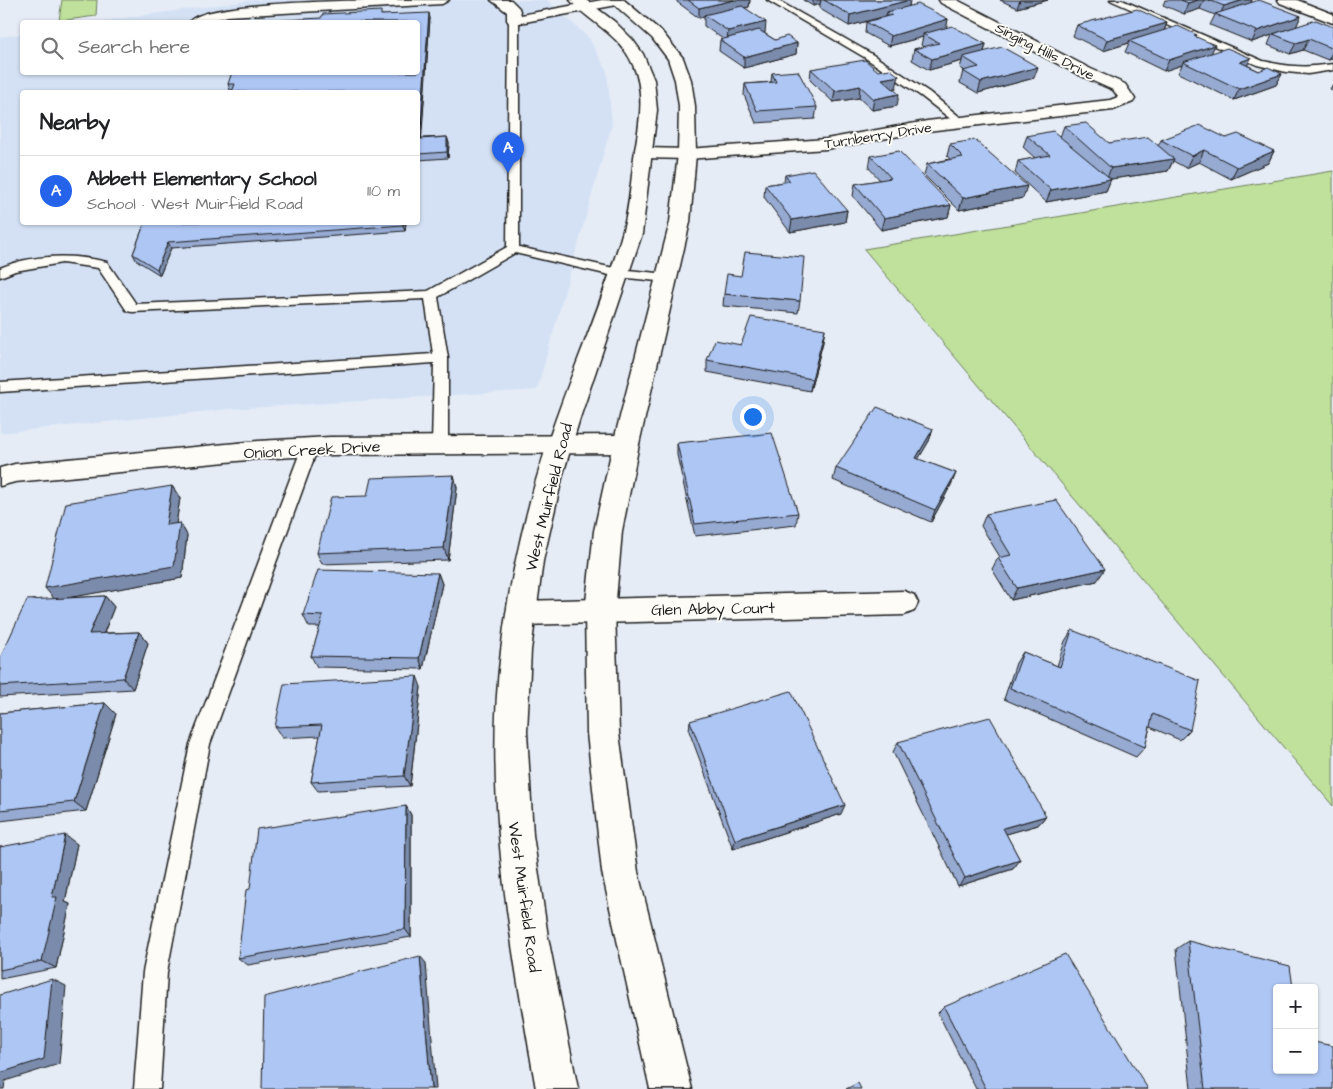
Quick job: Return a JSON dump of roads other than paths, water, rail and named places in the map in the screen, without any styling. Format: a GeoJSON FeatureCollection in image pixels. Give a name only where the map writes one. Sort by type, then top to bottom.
{"type":"FeatureCollection","features":[{"type":"Feature","properties":{"kind":"street"},"geometry":{"type":"LineString","coordinates":[[201,20],[228,12],[442,0]]}},
{"type":"Feature","properties":{"kind":"street"},"geometry":{"type":"LineString","coordinates":[[498,0],[506,3],[514,11],[514,20],[560,13],[581,4],[617,0],[657,35],[675,58],[683,80],[686,97],[687,154],[680,222],[626,444],[608,531],[600,611],[603,733],[620,872],[671,1089]]}},
{"type":"Feature","properties":{"kind":"street","name":"Singing Hills Drive"},"geometry":{"type":"LineString","coordinates":[[946,0],[1085,72],[1119,87],[1127,99],[1112,105]]}},
{"type":"Feature","properties":{"kind":"street"},"geometry":{"type":"LineString","coordinates":[[1285,0],[1333,18]]}},
{"type":"Feature","properties":{"kind":"street","name":"West Muirfield Road"},"geometry":{"type":"LineString","coordinates":[[557,1089],[527,929],[516,844],[511,766],[513,681],[521,613],[533,540],[558,445],[632,231],[644,152],[648,106],[646,79],[634,53],[621,34],[581,4]]}},
{"type":"Feature","properties":{"kind":"street","name":"Turnberry Drive"},"geometry":{"type":"LineString","coordinates":[[644,152],[687,154],[826,144],[962,122],[1112,105]]}},
{"type":"Feature","properties":{"kind":"street","name":"Onion Creek Drive"},"geometry":{"type":"LineString","coordinates":[[7,475],[310,447],[626,444]]}},
{"type":"Feature","properties":{"kind":"street"},"geometry":{"type":"LineString","coordinates":[[0,498],[7,475]]}},
{"type":"Feature","properties":{"kind":"street","name":"Glen Abby Court"},"geometry":{"type":"LineString","coordinates":[[521,613],[904,603]]}},
{"type":"Feature","properties":{"kind":"lane"},"geometry":{"type":"LineString","coordinates":[[771,0],[868,55],[962,122]]}},
{"type":"Feature","properties":{"kind":"lane"},"geometry":{"type":"LineString","coordinates":[[1114,0],[1260,63],[1286,69],[1308,71],[1333,67]]}},
{"type":"Feature","properties":{"kind":"lane"},"geometry":{"type":"LineString","coordinates":[[513,249],[514,20]]}},
{"type":"Feature","properties":{"kind":"lane"},"geometry":{"type":"LineString","coordinates":[[0,273],[12,268],[62,259],[102,266],[132,308],[431,295],[513,249],[618,273],[667,278]]}},
{"type":"Feature","properties":{"kind":"lane"},"geometry":{"type":"LineString","coordinates":[[431,295],[441,358],[440,445]]}},
{"type":"Feature","properties":{"kind":"lane"},"geometry":{"type":"LineString","coordinates":[[0,387],[441,358]]}},
{"type":"Feature","properties":{"kind":"lane"},"geometry":{"type":"LineString","coordinates":[[147,1089],[155,972],[200,744],[310,447]]}},
{"type":"Feature","properties":{"kind":"place","name":"Abbett Elementary School"},"geometry":{"type":"Point","coordinates":[508,173]}}]}
